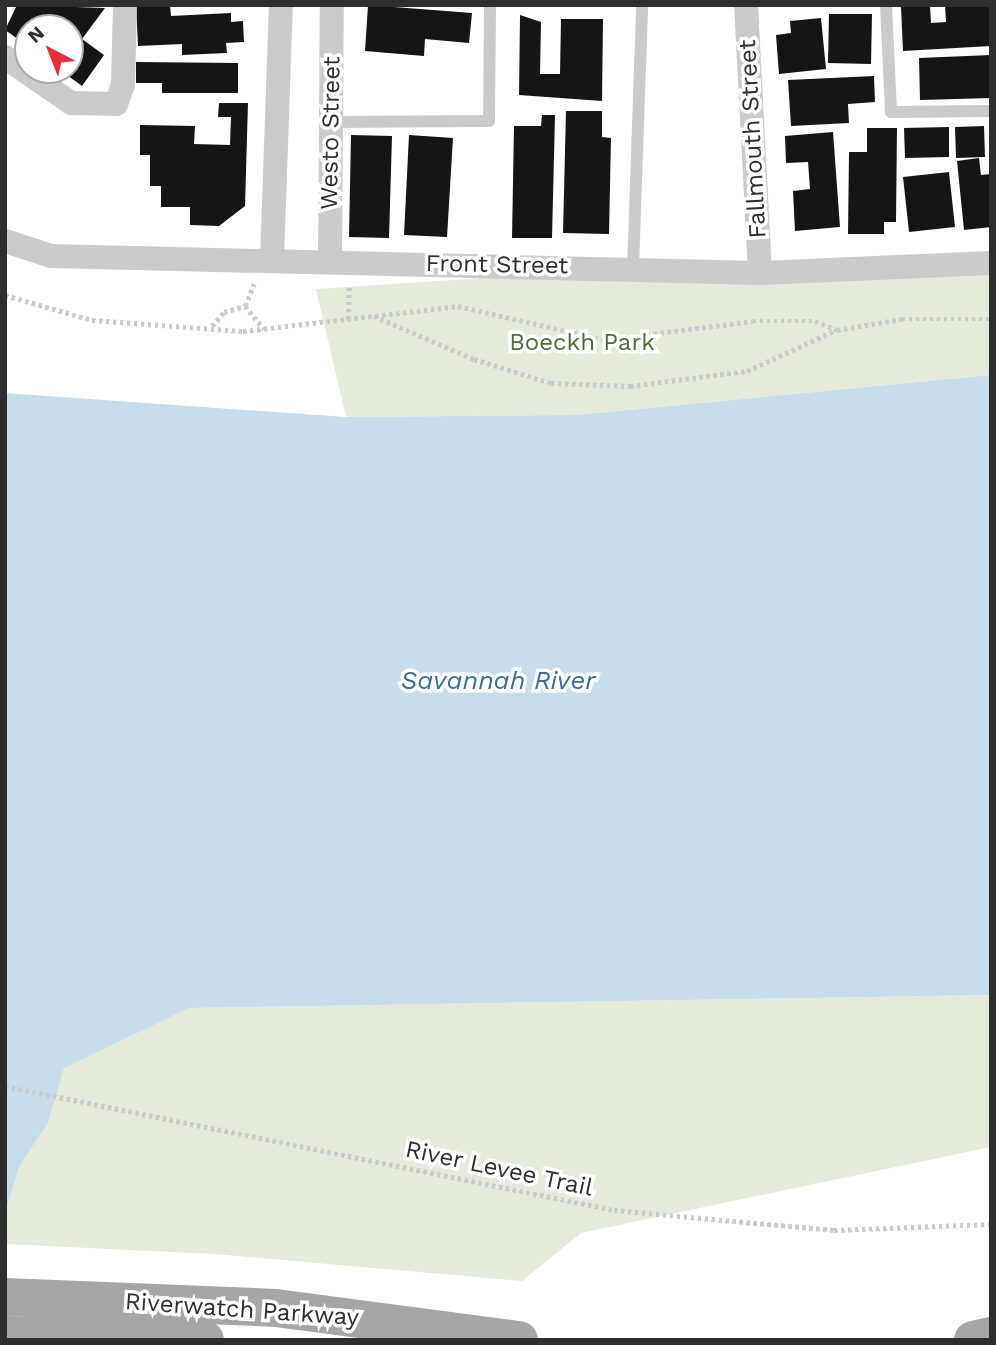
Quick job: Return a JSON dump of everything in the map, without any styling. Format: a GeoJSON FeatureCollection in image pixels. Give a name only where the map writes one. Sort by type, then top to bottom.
{"type":"FeatureCollection","features":[{"type":"Feature","properties":{"kind":"main road","name":"Riverwatch Parkway"},"geometry":{"type":"LineString","coordinates":[[5,1297],[276,1308],[519,1340]]}},
{"type":"Feature","properties":{"kind":"main road","name":"Riverwatch Parkway"},"geometry":{"type":"LineString","coordinates":[[5,1335],[205,1340]]}},
{"type":"Feature","properties":{"kind":"main road"},"geometry":{"type":"LineString","coordinates":[[973,1340],[991,1336]]}},
{"type":"Feature","properties":{"kind":"street"},"geometry":{"type":"LineString","coordinates":[[5,57],[71,103],[116,104],[123,85],[125,5]]}},
{"type":"Feature","properties":{"kind":"street"},"geometry":{"type":"LineString","coordinates":[[272,260],[281,5]]}},
{"type":"Feature","properties":{"kind":"street","name":"Westo Street"},"geometry":{"type":"LineString","coordinates":[[330,261],[332,5]]}},
{"type":"Feature","properties":{"kind":"street","name":"Fallmouth Street"},"geometry":{"type":"LineString","coordinates":[[746,5],[760,273]]}},
{"type":"Feature","properties":{"kind":"street","name":"Front Street"},"geometry":{"type":"LineString","coordinates":[[5,241],[51,256],[760,273],[991,263]]}},
{"type":"Feature","properties":{"kind":"lane"},"geometry":{"type":"LineString","coordinates":[[331,122],[489,121],[490,5]]}},
{"type":"Feature","properties":{"kind":"lane"},"geometry":{"type":"LineString","coordinates":[[633,268],[642,5]]}},
{"type":"Feature","properties":{"kind":"lane"},"geometry":{"type":"LineString","coordinates":[[886,5],[891,112],[991,111]]}},
{"type":"Feature","properties":{"kind":"path"},"geometry":{"type":"LineString","coordinates":[[212,326],[224,312],[244,306],[256,280]]}},
{"type":"Feature","properties":{"kind":"path"},"geometry":{"type":"LineString","coordinates":[[348,319],[349,280]]}},
{"type":"Feature","properties":{"kind":"path"},"geometry":{"type":"LineString","coordinates":[[5,295],[92,320],[264,329],[373,315],[491,309],[605,340],[753,321],[815,321],[836,330]]}},
{"type":"Feature","properties":{"kind":"path"},"geometry":{"type":"LineString","coordinates":[[244,306],[264,329]]}},
{"type":"Feature","properties":{"kind":"path"},"geometry":{"type":"LineString","coordinates":[[373,315],[474,359],[551,383],[630,386],[747,371],[836,330],[902,319],[991,319]]}},
{"type":"Feature","properties":{"kind":"path","name":"River Levee Trail"},"geometry":{"type":"LineString","coordinates":[[5,1086],[715,1224],[971,1229],[991,1223]]}},
{"type":"Feature","properties":{"kind":"green space","name":"Boeckh Park"},"geometry":{"type":"Polygon","coordinates":[[[991,263],[991,375],[576,415],[346,417],[316,289],[633,268],[991,263]]]}},
{"type":"Feature","properties":{"kind":"green space"},"geometry":{"type":"Polygon","coordinates":[[[991,995],[991,1147],[581,1233],[522,1281],[214,1254],[5,1244],[5,1214],[19,1167],[48,1123],[64,1067],[189,1008],[991,995]]]}},
{"type":"Feature","properties":{"kind":"water","name":"Savannah River"},"geometry":{"type":"Polygon","coordinates":[[[991,375],[991,995],[189,1008],[64,1068],[48,1123],[19,1167],[5,1214],[5,393],[346,417],[576,415],[991,375]]]}},
{"type":"Feature","properties":{"kind":"building"},"geometry":{"type":"Polygon","coordinates":[[[17,5],[105,8],[84,36],[84,14],[14,14],[14,36],[5,30],[17,5]]]}},
{"type":"Feature","properties":{"kind":"building"},"geometry":{"type":"Polygon","coordinates":[[[136,5],[170,5],[171,16],[231,13],[231,22],[243,21],[244,42],[226,43],[227,53],[182,55],[182,44],[138,46],[136,5]]]}},
{"type":"Feature","properties":{"kind":"building"},"geometry":{"type":"Polygon","coordinates":[[[368,5],[472,13],[469,43],[425,39],[424,56],[365,51],[368,5]]]}},
{"type":"Feature","properties":{"kind":"building"},"geometry":{"type":"Polygon","coordinates":[[[991,5],[991,46],[903,51],[901,7],[930,6],[931,23],[946,22],[945,6],[991,5]]]}},
{"type":"Feature","properties":{"kind":"building"},"geometry":{"type":"Polygon","coordinates":[[[829,14],[872,14],[871,64],[828,63],[829,14]]]}},
{"type":"Feature","properties":{"kind":"building"},"geometry":{"type":"Polygon","coordinates":[[[520,15],[541,22],[540,74],[560,74],[561,19],[603,19],[602,101],[519,95],[520,15]]]}},
{"type":"Feature","properties":{"kind":"building"},"geometry":{"type":"Polygon","coordinates":[[[821,18],[826,69],[779,74],[776,35],[791,33],[790,21],[821,18]]]}},
{"type":"Feature","properties":{"kind":"building"},"geometry":{"type":"Polygon","coordinates":[[[84,40],[104,55],[84,83],[84,40]]]}},
{"type":"Feature","properties":{"kind":"building"},"geometry":{"type":"Polygon","coordinates":[[[991,55],[991,98],[920,100],[919,58],[991,55]]]}},
{"type":"Feature","properties":{"kind":"building"},"geometry":{"type":"Polygon","coordinates":[[[136,62],[238,63],[238,93],[162,93],[162,83],[136,83],[136,62]]]}},
{"type":"Feature","properties":{"kind":"building"},"geometry":{"type":"Polygon","coordinates":[[[874,76],[875,102],[848,104],[849,123],[791,126],[788,80],[874,76]]]}},
{"type":"Feature","properties":{"kind":"building"},"geometry":{"type":"Polygon","coordinates":[[[219,103],[248,103],[245,206],[219,226],[190,225],[190,207],[161,207],[161,186],[150,186],[150,155],[140,155],[140,125],[195,126],[194,144],[230,145],[231,117],[218,117],[219,103]]]}},
{"type":"Feature","properties":{"kind":"building"},"geometry":{"type":"Polygon","coordinates":[[[566,111],[602,111],[602,137],[611,138],[609,234],[563,233],[566,111]]]}},
{"type":"Feature","properties":{"kind":"building"},"geometry":{"type":"Polygon","coordinates":[[[542,115],[555,115],[552,238],[512,238],[514,126],[541,126],[542,115]]]}},
{"type":"Feature","properties":{"kind":"building"},"geometry":{"type":"Polygon","coordinates":[[[984,126],[985,157],[956,158],[955,127],[984,126]]]}},
{"type":"Feature","properties":{"kind":"building"},"geometry":{"type":"Polygon","coordinates":[[[949,127],[949,157],[905,158],[904,128],[949,127]]]}},
{"type":"Feature","properties":{"kind":"building"},"geometry":{"type":"Polygon","coordinates":[[[867,128],[897,128],[896,222],[884,222],[884,234],[848,234],[849,152],[867,152],[867,128]]]}},
{"type":"Feature","properties":{"kind":"building"},"geometry":{"type":"Polygon","coordinates":[[[833,132],[840,227],[795,231],[793,191],[810,189],[808,162],[786,163],[785,136],[833,132]]]}},
{"type":"Feature","properties":{"kind":"building"},"geometry":{"type":"Polygon","coordinates":[[[351,135],[392,136],[389,238],[349,237],[351,135]]]}},
{"type":"Feature","properties":{"kind":"building"},"geometry":{"type":"Polygon","coordinates":[[[409,135],[453,138],[447,237],[404,235],[409,135]]]}},
{"type":"Feature","properties":{"kind":"building"},"geometry":{"type":"Polygon","coordinates":[[[979,158],[981,175],[991,174],[991,227],[964,230],[957,161],[979,158]]]}},
{"type":"Feature","properties":{"kind":"building"},"geometry":{"type":"Polygon","coordinates":[[[949,172],[955,227],[909,232],[903,177],[949,172]]]}}]}
